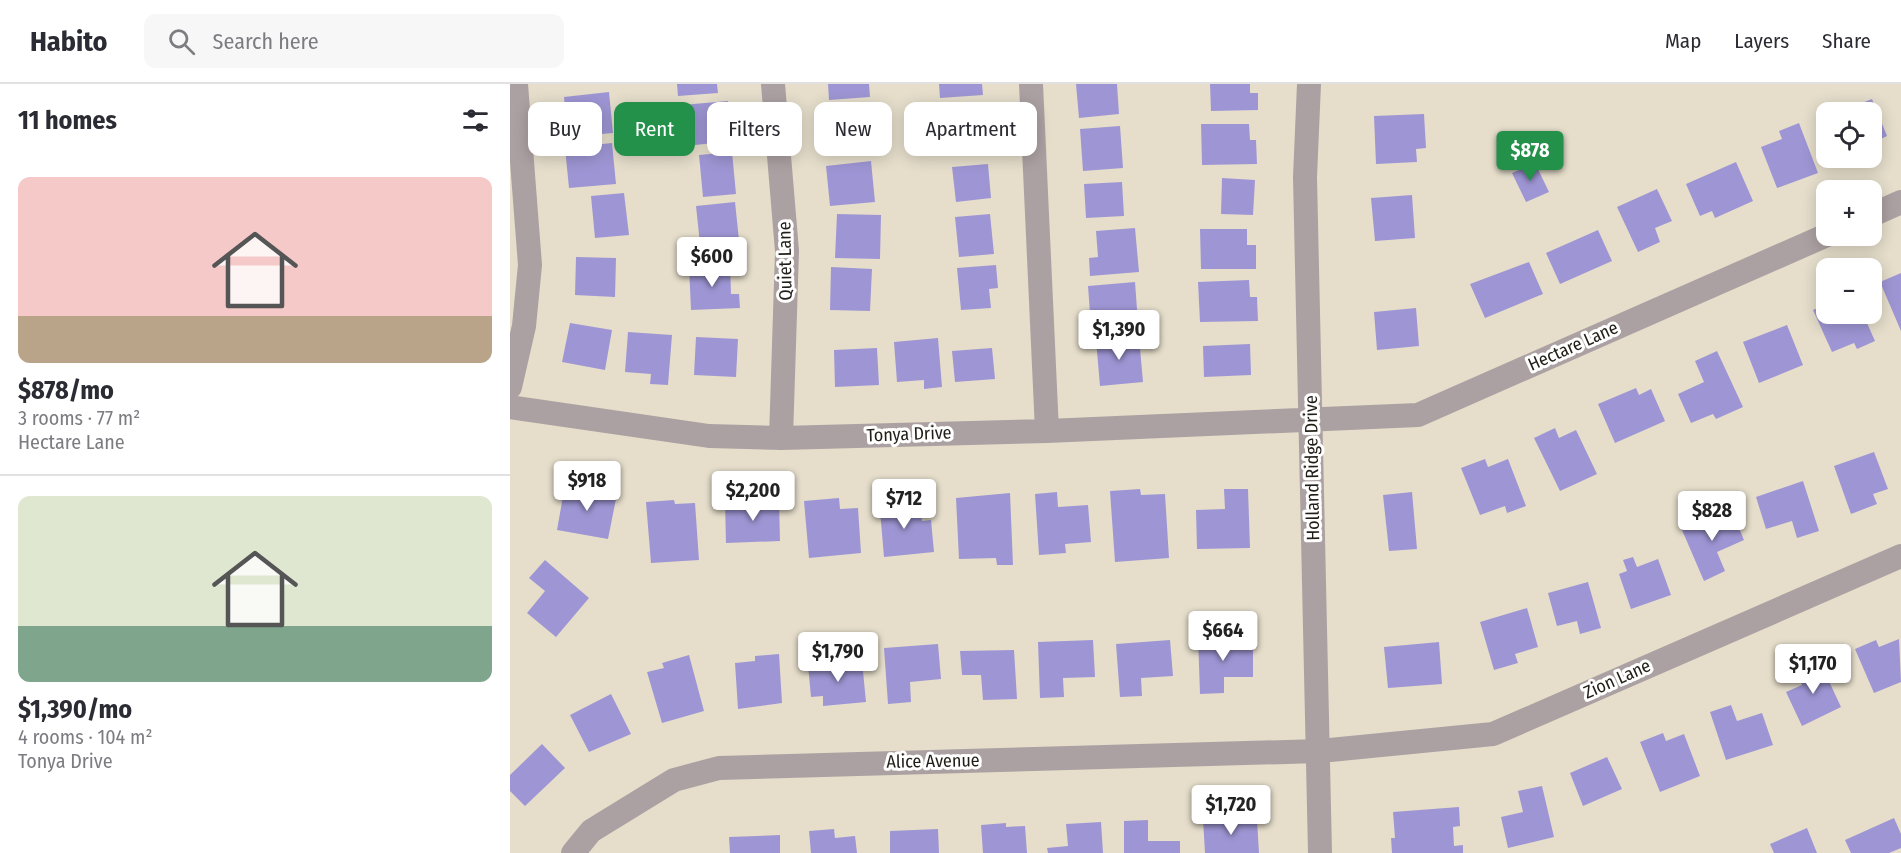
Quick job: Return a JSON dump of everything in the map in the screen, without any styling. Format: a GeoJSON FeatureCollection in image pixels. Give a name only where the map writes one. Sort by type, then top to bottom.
{"type":"FeatureCollection","features":[{"type":"Feature","properties":{"kind":"street"},"geometry":{"type":"LineString","coordinates":[[510,387],[524,326],[530,265],[516,84]]}},
{"type":"Feature","properties":{"kind":"street","name":"Quiet Lane"},"geometry":{"type":"LineString","coordinates":[[773,84],[787,251],[781,438]]}},
{"type":"Feature","properties":{"kind":"street"},"geometry":{"type":"LineString","coordinates":[[1031,84],[1047,431]]}},
{"type":"Feature","properties":{"kind":"street","name":"Holland Ridge Drive"},"geometry":{"type":"LineString","coordinates":[[1309,84],[1305,177],[1320,751],[1320,853]]}},
{"type":"Feature","properties":{"kind":"street"},"geometry":{"type":"LineString","coordinates":[[1882,211],[1901,202]]}},
{"type":"Feature","properties":{"kind":"street","name":"Hectare Lane"},"geometry":{"type":"LineString","coordinates":[[1311,420],[1418,415],[1816,240]]}},
{"type":"Feature","properties":{"kind":"street","name":"Tonya Drive"},"geometry":{"type":"LineString","coordinates":[[510,407],[709,436],[781,438],[1047,431],[1311,420]]}},
{"type":"Feature","properties":{"kind":"street","name":"Zion Lane"},"geometry":{"type":"LineString","coordinates":[[1320,751],[1493,734],[1901,556]]}},
{"type":"Feature","properties":{"kind":"street","name":"Alice Avenue"},"geometry":{"type":"LineString","coordinates":[[573,853],[591,831],[674,780],[719,768],[1320,751]]}},
{"type":"Feature","properties":{"kind":"building"},"geometry":{"type":"Polygon","coordinates":[[[677,84],[717,84],[718,93],[678,96],[677,84]]]}},
{"type":"Feature","properties":{"kind":"building"},"geometry":{"type":"Polygon","coordinates":[[[828,84],[869,84],[870,97],[829,100],[828,84]]]}},
{"type":"Feature","properties":{"kind":"building"},"geometry":{"type":"Polygon","coordinates":[[[939,84],[982,84],[983,95],[940,98],[939,84]]]}},
{"type":"Feature","properties":{"kind":"building"},"geometry":{"type":"Polygon","coordinates":[[[1076,84],[1117,84],[1119,114],[1079,118],[1076,84]]]}},
{"type":"Feature","properties":{"kind":"building"},"geometry":{"type":"Polygon","coordinates":[[[1210,84],[1250,84],[1250,93],[1258,93],[1258,110],[1211,111],[1210,84]]]}},
{"type":"Feature","properties":{"kind":"building"},"geometry":{"type":"Polygon","coordinates":[[[609,92],[613,133],[602,134],[602,102],[564,102],[564,97],[609,92]]]}},
{"type":"Feature","properties":{"kind":"building"},"geometry":{"type":"Polygon","coordinates":[[[707,103],[707,144],[695,145],[695,104],[707,103]]]}},
{"type":"Feature","properties":{"kind":"building"},"geometry":{"type":"Polygon","coordinates":[[[1424,114],[1426,148],[1416,149],[1417,162],[1376,164],[1374,116],[1424,114]]]}},
{"type":"Feature","properties":{"kind":"building"},"geometry":{"type":"Polygon","coordinates":[[[1799,123],[1818,173],[1777,188],[1761,147],[1782,139],[1779,131],[1799,123]]]}},
{"type":"Feature","properties":{"kind":"building"},"geometry":{"type":"Polygon","coordinates":[[[1201,124],[1249,124],[1250,140],[1256,140],[1257,164],[1202,165],[1201,124]]]}},
{"type":"Feature","properties":{"kind":"building"},"geometry":{"type":"Polygon","coordinates":[[[1882,124],[1887,136],[1882,138],[1882,124]]]}},
{"type":"Feature","properties":{"kind":"building"},"geometry":{"type":"Polygon","coordinates":[[[1120,126],[1123,168],[1083,171],[1080,129],[1120,126]]]}},
{"type":"Feature","properties":{"kind":"building"},"geometry":{"type":"Polygon","coordinates":[[[612,143],[616,184],[569,188],[566,156],[602,156],[602,144],[612,143]]]}},
{"type":"Feature","properties":{"kind":"building"},"geometry":{"type":"Polygon","coordinates":[[[699,155],[732,156],[736,194],[703,197],[699,155]]]}},
{"type":"Feature","properties":{"kind":"building"},"geometry":{"type":"Polygon","coordinates":[[[871,161],[875,202],[830,206],[826,166],[871,161]]]}},
{"type":"Feature","properties":{"kind":"building"},"geometry":{"type":"Polygon","coordinates":[[[1736,162],[1753,201],[1715,218],[1712,211],[1700,216],[1686,184],[1736,162]]]}},
{"type":"Feature","properties":{"kind":"building"},"geometry":{"type":"Polygon","coordinates":[[[1535,163],[1549,192],[1526,202],[1512,173],[1535,163]]]}},
{"type":"Feature","properties":{"kind":"building"},"geometry":{"type":"Polygon","coordinates":[[[988,164],[991,198],[956,202],[952,167],[988,164]]]}},
{"type":"Feature","properties":{"kind":"building"},"geometry":{"type":"Polygon","coordinates":[[[1222,178],[1255,180],[1253,215],[1221,214],[1222,178]]]}},
{"type":"Feature","properties":{"kind":"building"},"geometry":{"type":"Polygon","coordinates":[[[1122,182],[1124,216],[1086,218],[1084,184],[1122,182]]]}},
{"type":"Feature","properties":{"kind":"building"},"geometry":{"type":"Polygon","coordinates":[[[1657,189],[1672,221],[1655,228],[1660,242],[1638,252],[1617,207],[1657,189]]]}},
{"type":"Feature","properties":{"kind":"building"},"geometry":{"type":"Polygon","coordinates":[[[624,193],[629,235],[595,238],[591,196],[624,193]]]}},
{"type":"Feature","properties":{"kind":"building"},"geometry":{"type":"Polygon","coordinates":[[[1412,195],[1415,238],[1375,241],[1371,198],[1412,195]]]}},
{"type":"Feature","properties":{"kind":"building"},"geometry":{"type":"Polygon","coordinates":[[[735,202],[739,240],[700,244],[696,206],[735,202]]]}},
{"type":"Feature","properties":{"kind":"building"},"geometry":{"type":"Polygon","coordinates":[[[837,214],[881,215],[880,259],[835,258],[837,214]]]}},
{"type":"Feature","properties":{"kind":"building"},"geometry":{"type":"Polygon","coordinates":[[[990,214],[994,254],[959,257],[955,217],[990,214]]]}},
{"type":"Feature","properties":{"kind":"building"},"geometry":{"type":"Polygon","coordinates":[[[1135,228],[1139,272],[1090,276],[1089,258],[1098,257],[1096,231],[1135,228]]]}},
{"type":"Feature","properties":{"kind":"building"},"geometry":{"type":"Polygon","coordinates":[[[1200,229],[1247,229],[1247,245],[1256,245],[1256,269],[1201,269],[1200,229]]]}},
{"type":"Feature","properties":{"kind":"building"},"geometry":{"type":"Polygon","coordinates":[[[1598,230],[1612,261],[1560,284],[1546,253],[1598,230]]]}},
{"type":"Feature","properties":{"kind":"building"},"geometry":{"type":"Polygon","coordinates":[[[576,257],[616,258],[615,297],[575,295],[576,257]]]}},
{"type":"Feature","properties":{"kind":"building"},"geometry":{"type":"Polygon","coordinates":[[[1529,262],[1543,294],[1485,318],[1470,284],[1529,262]]]}},
{"type":"Feature","properties":{"kind":"building"},"geometry":{"type":"Polygon","coordinates":[[[730,264],[731,294],[739,294],[740,308],[691,310],[689,266],[730,264]]]}},
{"type":"Feature","properties":{"kind":"building"},"geometry":{"type":"Polygon","coordinates":[[[996,265],[998,288],[989,289],[991,308],[961,310],[957,268],[996,265]]]}},
{"type":"Feature","properties":{"kind":"building"},"geometry":{"type":"Polygon","coordinates":[[[831,267],[872,269],[870,311],[830,310],[831,267]]]}},
{"type":"Feature","properties":{"kind":"building"},"geometry":{"type":"Polygon","coordinates":[[[1901,273],[1901,331],[1882,287],[1882,281],[1901,273]]]}},
{"type":"Feature","properties":{"kind":"building"},"geometry":{"type":"Polygon","coordinates":[[[1249,280],[1250,297],[1257,297],[1258,321],[1200,322],[1198,282],[1249,280]]]}},
{"type":"Feature","properties":{"kind":"building"},"geometry":{"type":"Polygon","coordinates":[[[1135,282],[1138,323],[1091,327],[1088,286],[1135,282]]]}},
{"type":"Feature","properties":{"kind":"building"},"geometry":{"type":"Polygon","coordinates":[[[1416,308],[1419,346],[1377,350],[1374,312],[1416,308]]]}},
{"type":"Feature","properties":{"kind":"building"},"geometry":{"type":"Polygon","coordinates":[[[570,323],[612,330],[605,370],[562,362],[570,323]]]}},
{"type":"Feature","properties":{"kind":"building"},"geometry":{"type":"Polygon","coordinates":[[[1819,324],[1867,324],[1875,341],[1857,349],[1854,343],[1832,352],[1819,324]]]}},
{"type":"Feature","properties":{"kind":"building"},"geometry":{"type":"Polygon","coordinates":[[[1787,325],[1803,365],[1759,383],[1743,342],[1787,325]]]}},
{"type":"Feature","properties":{"kind":"building"},"geometry":{"type":"Polygon","coordinates":[[[628,332],[672,335],[668,385],[650,384],[651,374],[625,372],[628,332]]]}},
{"type":"Feature","properties":{"kind":"building"},"geometry":{"type":"Polygon","coordinates":[[[696,337],[738,339],[736,377],[694,375],[696,337]]]}},
{"type":"Feature","properties":{"kind":"building"},"geometry":{"type":"Polygon","coordinates":[[[1139,337],[1143,382],[1100,386],[1096,340],[1139,337]]]}},
{"type":"Feature","properties":{"kind":"building"},"geometry":{"type":"Polygon","coordinates":[[[938,338],[942,387],[924,389],[924,380],[897,382],[894,342],[938,338]]]}},
{"type":"Feature","properties":{"kind":"building"},"geometry":{"type":"Polygon","coordinates":[[[1250,344],[1251,375],[1204,377],[1203,346],[1250,344]]]}},
{"type":"Feature","properties":{"kind":"building"},"geometry":{"type":"Polygon","coordinates":[[[877,348],[879,385],[835,387],[834,350],[877,348]]]}},
{"type":"Feature","properties":{"kind":"building"},"geometry":{"type":"Polygon","coordinates":[[[992,348],[995,379],[955,382],[952,351],[992,348]]]}},
{"type":"Feature","properties":{"kind":"building"},"geometry":{"type":"Polygon","coordinates":[[[1717,351],[1743,407],[1716,419],[1713,414],[1691,423],[1678,394],[1704,382],[1695,361],[1717,351]]]}},
{"type":"Feature","properties":{"kind":"building"},"geometry":{"type":"Polygon","coordinates":[[[1636,388],[1639,395],[1651,389],[1665,421],[1615,443],[1598,404],[1636,388]]]}},
{"type":"Feature","properties":{"kind":"building"},"geometry":{"type":"Polygon","coordinates":[[[1555,428],[1559,438],[1576,430],[1597,474],[1560,491],[1534,438],[1555,428]]]}},
{"type":"Feature","properties":{"kind":"building"},"geometry":{"type":"Polygon","coordinates":[[[1874,452],[1888,489],[1873,494],[1877,504],[1851,514],[1834,466],[1874,452]]]}},
{"type":"Feature","properties":{"kind":"building"},"geometry":{"type":"Polygon","coordinates":[[[1485,459],[1488,467],[1508,459],[1526,506],[1507,513],[1505,506],[1480,515],[1461,468],[1485,459]]]}},
{"type":"Feature","properties":{"kind":"building"},"geometry":{"type":"Polygon","coordinates":[[[1803,481],[1819,531],[1797,538],[1792,521],[1766,529],[1756,497],[1803,481]]]}},
{"type":"Feature","properties":{"kind":"building"},"geometry":{"type":"Polygon","coordinates":[[[565,485],[617,494],[608,539],[557,530],[565,485]]]}},
{"type":"Feature","properties":{"kind":"building"},"geometry":{"type":"Polygon","coordinates":[[[1140,489],[1141,495],[1165,494],[1169,558],[1115,562],[1110,491],[1140,489]]]}},
{"type":"Feature","properties":{"kind":"building"},"geometry":{"type":"Polygon","coordinates":[[[1224,489],[1248,489],[1250,548],[1197,549],[1196,510],[1225,509],[1224,489]]]}},
{"type":"Feature","properties":{"kind":"building"},"geometry":{"type":"Polygon","coordinates":[[[1057,492],[1058,507],[1088,505],[1091,542],[1065,544],[1066,553],[1039,555],[1035,494],[1057,492]]]}},
{"type":"Feature","properties":{"kind":"building"},"geometry":{"type":"Polygon","coordinates":[[[1412,492],[1417,549],[1389,551],[1383,495],[1412,492]]]}},
{"type":"Feature","properties":{"kind":"building"},"geometry":{"type":"Polygon","coordinates":[[[1010,493],[1013,565],[997,565],[996,558],[959,559],[956,498],[1010,493]]]}},
{"type":"Feature","properties":{"kind":"building"},"geometry":{"type":"Polygon","coordinates":[[[904,496],[905,513],[921,512],[922,521],[931,520],[934,552],[884,557],[879,499],[904,496]]]}},
{"type":"Feature","properties":{"kind":"building"},"geometry":{"type":"Polygon","coordinates":[[[839,498],[840,509],[858,508],[861,553],[809,558],[804,501],[839,498]]]}},
{"type":"Feature","properties":{"kind":"building"},"geometry":{"type":"Polygon","coordinates":[[[674,500],[675,504],[695,503],[699,560],[651,563],[646,502],[674,500]]]}},
{"type":"Feature","properties":{"kind":"building"},"geometry":{"type":"Polygon","coordinates":[[[779,500],[780,541],[726,543],[725,502],[779,500]]]}},
{"type":"Feature","properties":{"kind":"building"},"geometry":{"type":"Polygon","coordinates":[[[1731,509],[1744,540],[1717,552],[1725,571],[1704,581],[1682,530],[1731,509]]]}},
{"type":"Feature","properties":{"kind":"building"},"geometry":{"type":"Polygon","coordinates":[[[1633,557],[1637,567],[1658,559],[1671,595],[1631,609],[1619,574],[1627,571],[1623,560],[1633,557]]]}},
{"type":"Feature","properties":{"kind":"building"},"geometry":{"type":"Polygon","coordinates":[[[545,560],[589,598],[556,637],[527,613],[545,591],[529,578],[545,560]]]}},
{"type":"Feature","properties":{"kind":"building"},"geometry":{"type":"Polygon","coordinates":[[[1588,582],[1601,628],[1580,634],[1577,621],[1557,626],[1548,593],[1588,582]]]}},
{"type":"Feature","properties":{"kind":"building"},"geometry":{"type":"Polygon","coordinates":[[[1527,608],[1538,647],[1515,654],[1518,663],[1494,670],[1480,622],[1527,608]]]}},
{"type":"Feature","properties":{"kind":"building"},"geometry":{"type":"Polygon","coordinates":[[[1230,636],[1230,640],[1253,639],[1253,677],[1224,677],[1224,693],[1200,694],[1198,637],[1230,636]]]}},
{"type":"Feature","properties":{"kind":"building"},"geometry":{"type":"Polygon","coordinates":[[[1899,639],[1901,682],[1874,693],[1855,649],[1876,640],[1879,647],[1899,639]]]}},
{"type":"Feature","properties":{"kind":"building"},"geometry":{"type":"Polygon","coordinates":[[[1093,640],[1095,677],[1063,678],[1064,697],[1040,698],[1038,642],[1093,640]]]}},
{"type":"Feature","properties":{"kind":"building"},"geometry":{"type":"Polygon","coordinates":[[[1170,640],[1173,676],[1141,678],[1142,696],[1120,697],[1116,644],[1170,640]]]}},
{"type":"Feature","properties":{"kind":"building"},"geometry":{"type":"Polygon","coordinates":[[[1439,642],[1442,684],[1388,688],[1384,647],[1439,642]]]}},
{"type":"Feature","properties":{"kind":"building"},"geometry":{"type":"Polygon","coordinates":[[[938,644],[941,679],[910,682],[911,702],[888,704],[884,648],[938,644]]]}},
{"type":"Feature","properties":{"kind":"building"},"geometry":{"type":"Polygon","coordinates":[[[1014,650],[1017,699],[983,700],[981,675],[962,675],[960,651],[1014,650]]]}},
{"type":"Feature","properties":{"kind":"building"},"geometry":{"type":"Polygon","coordinates":[[[779,654],[782,703],[738,709],[735,663],[755,661],[755,656],[779,654]]]}},
{"type":"Feature","properties":{"kind":"building"},"geometry":{"type":"Polygon","coordinates":[[[689,655],[704,711],[662,723],[647,672],[664,668],[662,663],[689,655]]]}},
{"type":"Feature","properties":{"kind":"building"},"geometry":{"type":"Polygon","coordinates":[[[862,661],[866,702],[823,706],[823,696],[811,697],[808,665],[862,661]]]}},
{"type":"Feature","properties":{"kind":"building"},"geometry":{"type":"Polygon","coordinates":[[[1820,662],[1841,707],[1802,726],[1786,692],[1802,685],[1796,673],[1820,662]]]}},
{"type":"Feature","properties":{"kind":"building"},"geometry":{"type":"Polygon","coordinates":[[[611,694],[631,734],[589,752],[570,715],[611,694]]]}},
{"type":"Feature","properties":{"kind":"building"},"geometry":{"type":"Polygon","coordinates":[[[1731,705],[1737,721],[1762,713],[1773,745],[1726,760],[1710,712],[1731,705]]]}},
{"type":"Feature","properties":{"kind":"building"},"geometry":{"type":"Polygon","coordinates":[[[1663,733],[1666,741],[1684,734],[1700,776],[1660,792],[1640,742],[1663,733]]]}},
{"type":"Feature","properties":{"kind":"building"},"geometry":{"type":"Polygon","coordinates":[[[542,744],[565,768],[525,806],[510,791],[510,775],[542,744]]]}},
{"type":"Feature","properties":{"kind":"building"},"geometry":{"type":"Polygon","coordinates":[[[1607,757],[1622,789],[1583,806],[1570,773],[1607,757]]]}},
{"type":"Feature","properties":{"kind":"building"},"geometry":{"type":"Polygon","coordinates":[[[1542,786],[1554,837],[1508,848],[1501,817],[1523,812],[1518,791],[1542,786]]]}},
{"type":"Feature","properties":{"kind":"building"},"geometry":{"type":"Polygon","coordinates":[[[1459,807],[1460,826],[1453,827],[1454,846],[1463,845],[1463,853],[1392,853],[1391,838],[1395,838],[1393,812],[1459,807]]]}},
{"type":"Feature","properties":{"kind":"building"},"geometry":{"type":"Polygon","coordinates":[[[1232,817],[1232,821],[1257,820],[1259,853],[1205,853],[1203,819],[1232,817]]]}},
{"type":"Feature","properties":{"kind":"building"},"geometry":{"type":"Polygon","coordinates":[[[1894,818],[1901,834],[1901,848],[1889,853],[1851,853],[1845,840],[1894,818]]]}},
{"type":"Feature","properties":{"kind":"building"},"geometry":{"type":"Polygon","coordinates":[[[1148,820],[1148,841],[1180,841],[1180,853],[1124,853],[1124,821],[1148,820]]]}},
{"type":"Feature","properties":{"kind":"building"},"geometry":{"type":"Polygon","coordinates":[[[1101,822],[1103,853],[1048,853],[1047,848],[1068,846],[1066,824],[1101,822]]]}},
{"type":"Feature","properties":{"kind":"building"},"geometry":{"type":"Polygon","coordinates":[[[1006,823],[1006,827],[1025,826],[1027,853],[983,853],[981,825],[1006,823]]]}},
{"type":"Feature","properties":{"kind":"building"},"geometry":{"type":"Polygon","coordinates":[[[1807,828],[1817,853],[1774,853],[1770,844],[1807,828]]]}},
{"type":"Feature","properties":{"kind":"building"},"geometry":{"type":"Polygon","coordinates":[[[834,829],[835,838],[855,836],[857,853],[811,853],[809,831],[834,829]]]}},
{"type":"Feature","properties":{"kind":"building"},"geometry":{"type":"Polygon","coordinates":[[[938,829],[939,853],[890,853],[890,831],[938,829]]]}},
{"type":"Feature","properties":{"kind":"building"},"geometry":{"type":"Polygon","coordinates":[[[780,835],[780,853],[730,853],[729,837],[780,835]]]}}]}
